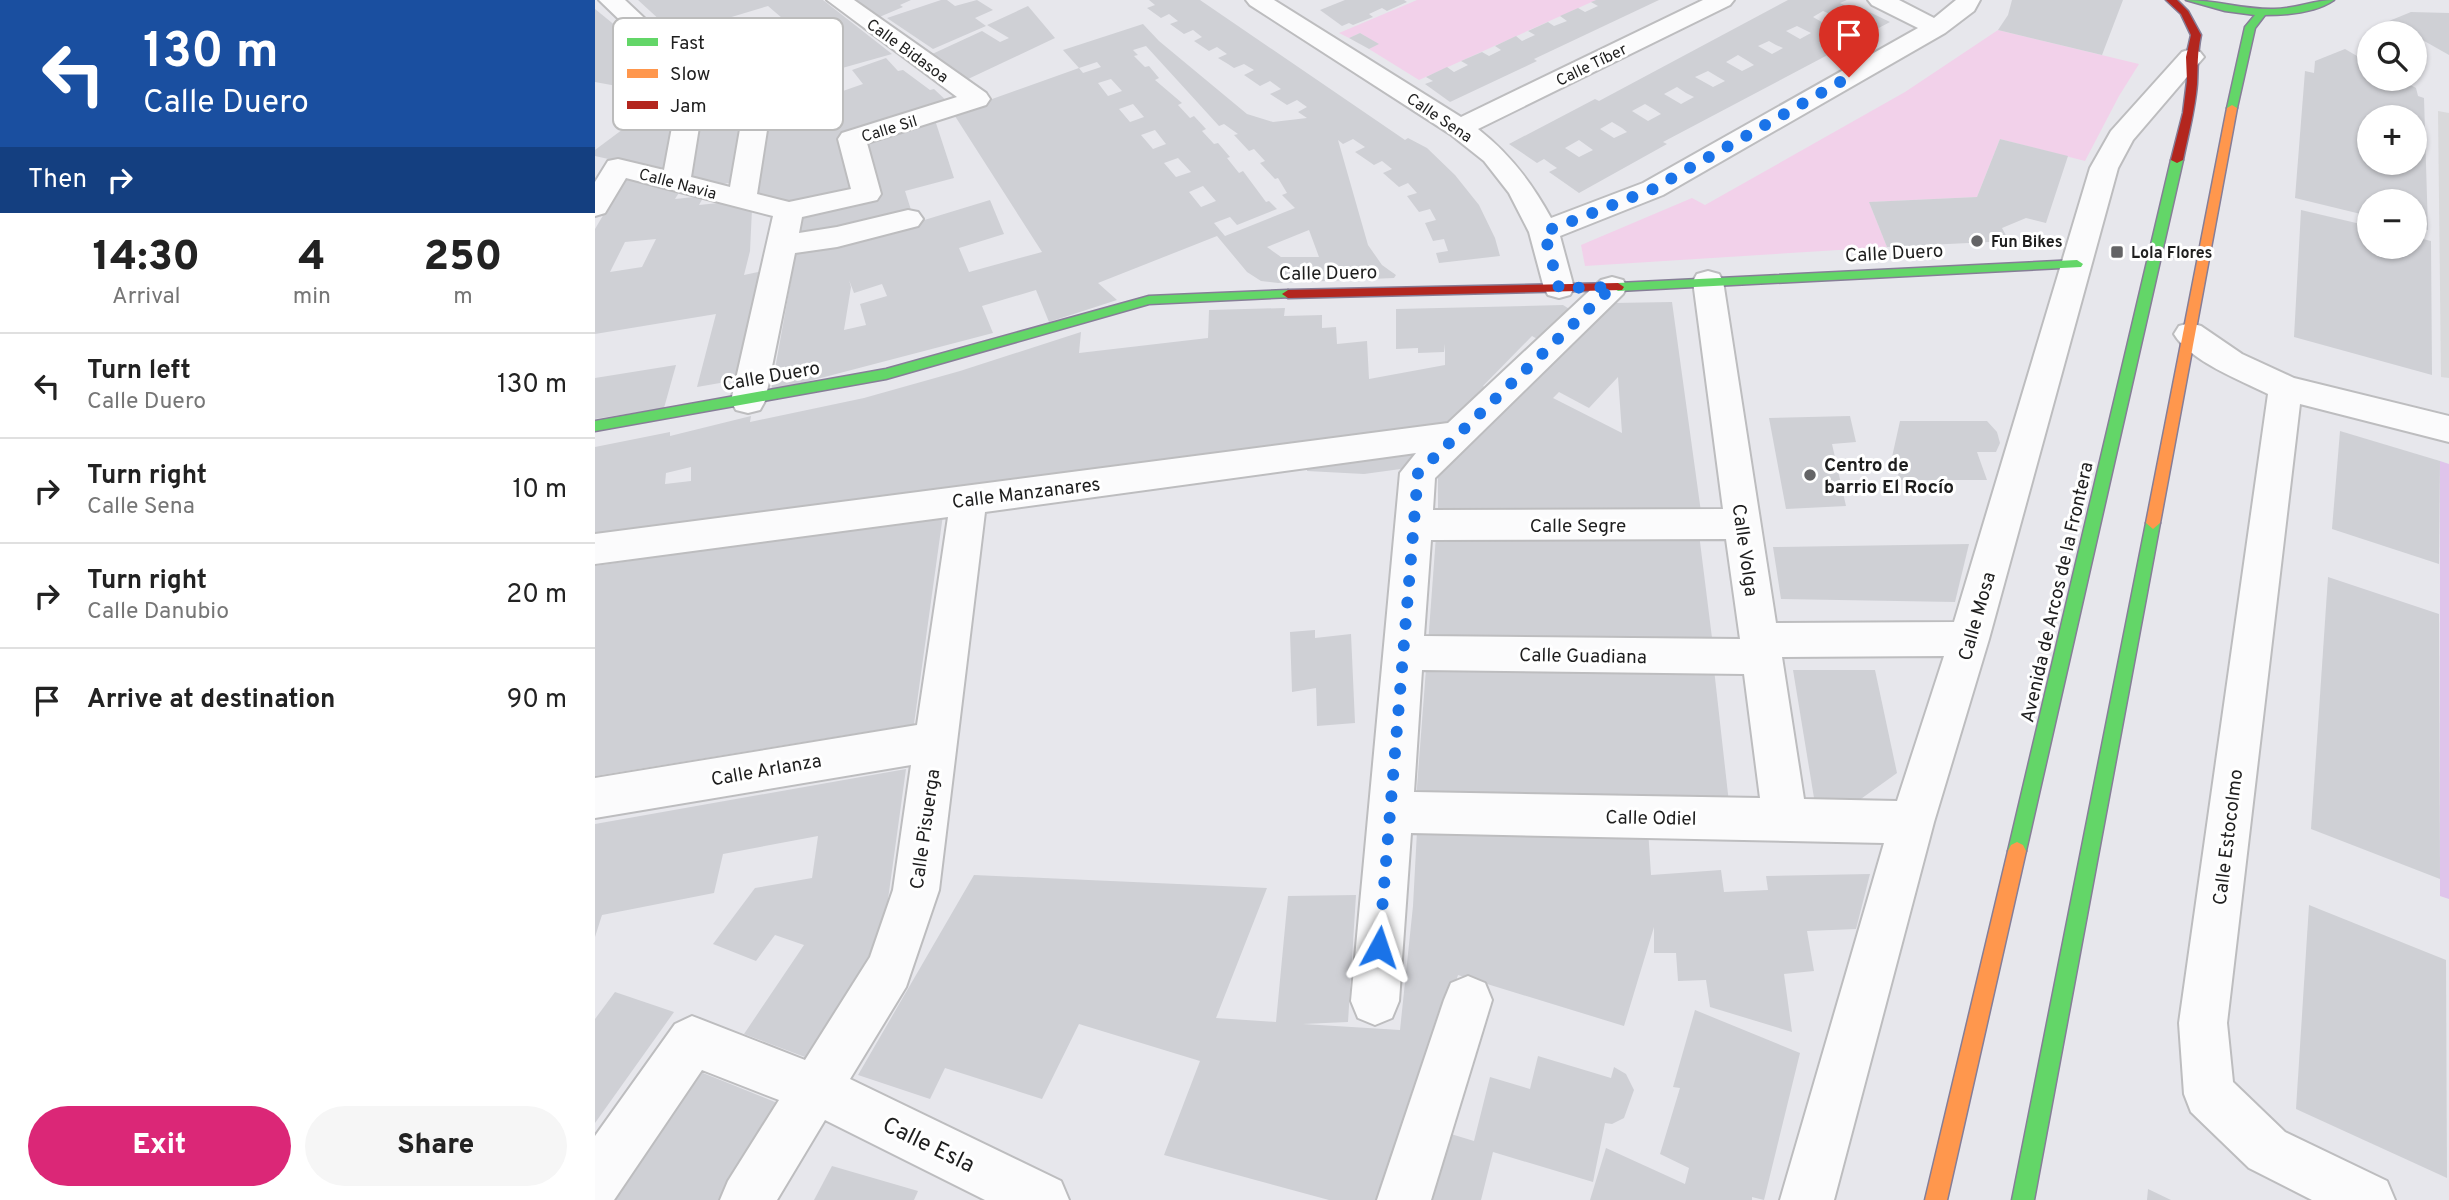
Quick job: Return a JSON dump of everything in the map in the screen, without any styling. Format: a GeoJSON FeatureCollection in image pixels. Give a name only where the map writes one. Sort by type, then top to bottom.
{"type":"FeatureCollection","features":[{"type":"Feature","properties":{"kind":"main road","name":"Avenida de Arcos de la Frontera"},"geometry":{"type":"LineString","coordinates":[[1936,1200],[2188,113],[2192,81],[2191,57],[2196,35],[2185,13],[2171,0]]}},
{"type":"Feature","properties":{"kind":"main road"},"geometry":{"type":"LineString","coordinates":[[2191,0],[2230,9],[2263,12],[2304,9],[2329,0]]}},
{"type":"Feature","properties":{"kind":"main road"},"geometry":{"type":"LineString","coordinates":[[2023,1200],[2243,46],[2250,27],[2263,12]]}},
{"type":"Feature","properties":{"kind":"main road","name":"Calle Duero"},"geometry":{"type":"LineString","coordinates":[[595,426],[748,401],[886,374],[1149,300],[1244,295],[1612,287],[2077,264]]}},
{"type":"Feature","properties":{"kind":"street"},"geometry":{"type":"LineString","coordinates":[[611,0],[630,18]]}},
{"type":"Feature","properties":{"kind":"street","name":"Calle Bidasoa"},"geometry":{"type":"LineString","coordinates":[[839,0],[977,99]]}},
{"type":"Feature","properties":{"kind":"street","name":"Calle Tíber"},"geometry":{"type":"LineString","coordinates":[[1460,128],[1723,0]]}},
{"type":"Feature","properties":{"kind":"street"},"geometry":{"type":"LineString","coordinates":[[1880,0],[1936,28]]}},
{"type":"Feature","properties":{"kind":"street"},"geometry":{"type":"LineString","coordinates":[[1544,232],[1653,189],[1936,28],[1966,6],[1968,0]]}},
{"type":"Feature","properties":{"kind":"street","name":"Calle Sena"},"geometry":{"type":"LineString","coordinates":[[1266,2],[1460,128],[1494,155],[1522,190],[1544,232],[1559,288]]}},
{"type":"Feature","properties":{"kind":"street","name":"Calle Mosa"},"geometry":{"type":"LineString","coordinates":[[1807,1200],[1912,822],[1969,639],[2104,168],[2121,137],[2191,57]]}},
{"type":"Feature","properties":{"kind":"street","name":"Calle Sil"},"geometry":{"type":"LineString","coordinates":[[742,199],[789,211],[866,194],[852,139],[977,99]]}},
{"type":"Feature","properties":{"kind":"street"},"geometry":{"type":"LineString","coordinates":[[676,182],[685,130]]}},
{"type":"Feature","properties":{"kind":"street"},"geometry":{"type":"LineString","coordinates":[[742,199],[753,130]]}},
{"type":"Feature","properties":{"kind":"street","name":"Calle Navia"},"geometry":{"type":"LineString","coordinates":[[595,207],[618,167],[742,199]]}},
{"type":"Feature","properties":{"kind":"street"},"geometry":{"type":"LineString","coordinates":[[748,401],[789,211]]}},
{"type":"Feature","properties":{"kind":"street"},"geometry":{"type":"LineString","coordinates":[[781,245],[837,237],[908,219]]}},
{"type":"Feature","properties":{"kind":"street","name":"Calle Volga"},"geometry":{"type":"LineString","coordinates":[[1708,281],[1785,819]]}},
{"type":"Feature","properties":{"kind":"street"},"geometry":{"type":"LineString","coordinates":[[1375,1001],[1418,473],[1612,287]]}},
{"type":"Feature","properties":{"kind":"street"},"geometry":{"type":"LineString","coordinates":[[2190,334],[2230,362],[2285,388],[2449,429]]}},
{"type":"Feature","properties":{"kind":"street","name":"Calle Estocolmo"},"geometry":{"type":"LineString","coordinates":[[2285,388],[2203,1023],[2209,1094],[2267,1150],[2368,1200]]}},
{"type":"Feature","properties":{"kind":"street","name":"Calle Manzanares"},"geometry":{"type":"LineString","coordinates":[[595,549],[1457,435]]}},
{"type":"Feature","properties":{"kind":"street","name":"Calle Pisuerga"},"geometry":{"type":"LineString","coordinates":[[747,1200],[889,970],[916,890],[968,500]]}},
{"type":"Feature","properties":{"kind":"street","name":"Calle Segre"},"geometry":{"type":"LineString","coordinates":[[1414,525],[1742,524]]}},
{"type":"Feature","properties":{"kind":"street","name":"Calle Guadiana"},"geometry":{"type":"LineString","coordinates":[[1403,653],[1761,649],[1969,639]]}},
{"type":"Feature","properties":{"kind":"street","name":"Calle Arlanza"},"geometry":{"type":"LineString","coordinates":[[595,798],[937,740]]}},
{"type":"Feature","properties":{"kind":"street","name":"Calle Odiel"},"geometry":{"type":"LineString","coordinates":[[1390,812],[1912,822]]}},
{"type":"Feature","properties":{"kind":"street"},"geometry":{"type":"LineString","coordinates":[[1404,1200],[1468,1000]]}},
{"type":"Feature","properties":{"kind":"street","name":"Calle Esla"},"geometry":{"type":"LineString","coordinates":[[595,1181],[692,1041],[816,1089],[1042,1200]]}},
{"type":"Feature","properties":{"kind":"shaded area"},"geometry":{"type":"Polygon","coordinates":[[[1417,0],[1596,0],[1419,80],[1369,49],[1378,44],[1360,33],[1349,38],[1339,33],[1417,0]]]}},
{"type":"Feature","properties":{"kind":"shaded area"},"geometry":{"type":"Polygon","coordinates":[[[1998,30],[2139,64],[2085,161],[2000,139],[1977,197],[1869,202],[1887,247],[1585,266],[1581,245],[1692,198],[1705,205],[1905,92],[1998,30]]]}},
{"type":"Feature","properties":{"kind":"shaded area"},"geometry":{"type":"Polygon","coordinates":[[[2438,111],[2449,113],[2449,378],[2441,377],[2438,111]]]}},
{"type":"Feature","properties":{"kind":"shaded area"},"geometry":{"type":"Polygon","coordinates":[[[2440,461],[2449,464],[2449,899],[2440,896],[2440,461]]]}},
{"type":"Feature","properties":{"kind":"building"},"geometry":{"type":"Polygon","coordinates":[[[638,0],[823,0],[892,54],[843,68],[843,18],[782,18],[768,6],[728,18],[658,18],[638,0]]]}},
{"type":"Feature","properties":{"kind":"building"},"geometry":{"type":"Polygon","coordinates":[[[852,0],[911,0],[900,5],[903,7],[877,18],[852,0]]]}},
{"type":"Feature","properties":{"kind":"building"},"geometry":{"type":"Polygon","coordinates":[[[947,0],[955,6],[977,0],[993,10],[975,18],[986,26],[933,49],[887,18],[947,0]]]}},
{"type":"Feature","properties":{"kind":"building"},"geometry":{"type":"Polygon","coordinates":[[[1149,0],[1200,0],[1405,140],[1408,138],[1427,148],[1455,175],[1479,205],[1495,238],[1500,256],[1439,263],[1436,253],[1448,251],[1444,239],[1433,241],[1425,223],[1436,220],[1430,209],[1419,212],[1407,196],[1417,193],[1408,183],[1399,187],[1383,173],[1392,169],[1382,161],[1374,165],[1355,152],[1365,147],[1353,139],[1343,144],[1338,140],[1368,245],[1382,265],[1396,275],[1394,278],[1278,283],[1261,281],[1247,272],[1217,236],[1098,283],[1117,300],[1049,322],[1036,290],[982,306],[993,333],[771,391],[797,247],[839,246],[990,200],[1004,234],[959,248],[969,272],[1042,252],[953,113],[1079,68],[1063,50],[1143,24],[1159,41],[1247,114],[1273,122],[1307,118],[1298,112],[1307,107],[1297,100],[1287,105],[1270,94],[1281,89],[1270,81],[1260,86],[1244,75],[1254,70],[1244,64],[1234,68],[1218,58],[1227,54],[1217,47],[1209,51],[1194,41],[1202,37],[1193,30],[1184,34],[1170,24],[1178,21],[1169,14],[1161,18],[1147,8],[1155,5],[1149,0]],[[1146,46],[1133,50],[1138,55],[1134,56],[1145,67],[1149,66],[1159,78],[1155,80],[1182,103],[1178,105],[1190,118],[1194,116],[1206,129],[1202,131],[1214,144],[1218,143],[1239,173],[1243,171],[1266,202],[1269,201],[1277,209],[1237,225],[1230,217],[1214,223],[1225,236],[1295,208],[1282,195],[1287,193],[1278,178],[1275,179],[1260,163],[1265,161],[1254,149],[1249,151],[1234,135],[1238,134],[1224,124],[1219,126],[1146,46]],[[1097,62],[1079,68],[1083,73],[1101,67],[1097,62]],[[1111,79],[1098,83],[1108,96],[1122,91],[1111,79]],[[1133,104],[1119,109],[1130,122],[1144,117],[1133,104]],[[1155,130],[1141,135],[1153,149],[1166,144],[1155,130]],[[1178,158],[1164,163],[1176,177],[1191,172],[1178,158]],[[1203,186],[1189,192],[1201,207],[1216,201],[1203,186]],[[1309,230],[1267,247],[1281,257],[1319,257],[1309,230]],[[849,280],[851,287],[844,330],[866,325],[860,304],[887,296],[882,284],[854,293],[849,280]]]}},
{"type":"Feature","properties":{"kind":"building"},"geometry":{"type":"Polygon","coordinates":[[[1345,0],[1407,2],[1387,11],[1382,8],[1369,14],[1373,17],[1353,25],[1349,23],[1342,26],[1320,10],[1345,0]]]}},
{"type":"Feature","properties":{"kind":"building"},"geometry":{"type":"Polygon","coordinates":[[[1659,0],[1450,102],[1425,84],[1433,81],[1426,77],[1447,67],[1454,72],[1468,65],[1461,61],[1482,52],[1489,56],[1501,50],[1495,46],[1516,36],[1522,41],[1535,35],[1528,31],[1548,22],[1554,26],[1567,21],[1560,16],[1578,8],[1585,12],[1598,6],[1591,2],[1659,0]]]}},
{"type":"Feature","properties":{"kind":"building"},"geometry":{"type":"Polygon","coordinates":[[[1788,0],[1847,0],[1840,3],[1854,10],[1859,7],[1890,22],[1663,142],[1667,144],[1579,193],[1549,172],[1557,168],[1544,159],[1537,163],[1509,144],[1595,99],[1599,101],[1788,0]],[[1823,11],[1813,17],[1827,25],[1838,19],[1823,11]],[[1797,26],[1786,31],[1800,39],[1811,33],[1797,26]],[[1769,41],[1758,46],[1772,54],[1783,48],[1769,41]],[[1738,55],[1726,62],[1742,71],[1754,65],[1738,55]],[[1708,71],[1695,77],[1713,87],[1725,81],[1708,71]],[[1677,87],[1664,94],[1681,104],[1694,97],[1677,87]],[[1645,104],[1632,111],[1648,121],[1661,114],[1645,104]],[[1612,122],[1600,129],[1614,138],[1627,132],[1612,122]],[[1579,140],[1565,148],[1579,157],[1593,150],[1579,140]]]}},
{"type":"Feature","properties":{"kind":"building"},"geometry":{"type":"Polygon","coordinates":[[[2012,0],[2123,0],[2102,55],[1998,30],[2008,15],[2012,0]]]}},
{"type":"Feature","properties":{"kind":"building"},"geometry":{"type":"Polygon","coordinates":[[[1028,6],[1055,38],[966,80],[930,55],[982,31],[1000,42],[1009,38],[987,25],[1028,6]]]}},
{"type":"Feature","properties":{"kind":"building"},"geometry":{"type":"Polygon","coordinates":[[[595,9],[613,24],[613,85],[595,82],[595,9]]]}},
{"type":"Feature","properties":{"kind":"building"},"geometry":{"type":"Polygon","coordinates":[[[2411,12],[2449,13],[2449,55],[2427,43],[2427,21],[2389,21],[2411,12]]]}},
{"type":"Feature","properties":{"kind":"building"},"geometry":{"type":"Polygon","coordinates":[[[1360,33],[1379,44],[1369,49],[1349,38],[1360,33]]]}},
{"type":"Feature","properties":{"kind":"building"},"geometry":{"type":"Polygon","coordinates":[[[2345,49],[2357,56],[2357,91],[2417,91],[2418,96],[2424,98],[2424,105],[2357,105],[2357,175],[2426,175],[2427,189],[2357,189],[2357,213],[2295,198],[2305,71],[2314,73],[2315,61],[2345,49]]]}},
{"type":"Feature","properties":{"kind":"building"},"geometry":{"type":"Polygon","coordinates":[[[886,58],[898,71],[903,70],[930,90],[934,89],[951,105],[844,139],[856,190],[801,204],[754,194],[764,130],[843,130],[843,91],[863,84],[852,70],[886,58]]]}},
{"type":"Feature","properties":{"kind":"building"},"geometry":{"type":"Polygon","coordinates":[[[934,117],[954,178],[905,191],[912,213],[799,240],[801,217],[878,198],[860,139],[934,117]]]}},
{"type":"Feature","properties":{"kind":"building"},"geometry":{"type":"Polygon","coordinates":[[[622,130],[676,130],[666,172],[595,156],[595,150],[622,130]]]}},
{"type":"Feature","properties":{"kind":"building"},"geometry":{"type":"Polygon","coordinates":[[[698,130],[743,130],[735,182],[717,185],[691,179],[698,130]]]}},
{"type":"Feature","properties":{"kind":"building"},"geometry":{"type":"Polygon","coordinates":[[[2000,139],[2068,156],[2046,223],[2026,218],[2002,228],[2009,241],[1887,247],[1869,202],[1977,197],[2000,139]]]}},
{"type":"Feature","properties":{"kind":"building"},"geometry":{"type":"Polygon","coordinates":[[[625,178],[680,191],[675,199],[704,196],[699,205],[728,202],[752,209],[750,251],[744,275],[767,270],[743,379],[697,387],[716,314],[595,334],[595,229],[625,178]],[[656,239],[625,242],[610,272],[642,267],[656,239]]]}},
{"type":"Feature","properties":{"kind":"building"},"geometry":{"type":"Polygon","coordinates":[[[2301,210],[2357,223],[2357,259],[2427,259],[2427,240],[2431,241],[2432,375],[2294,337],[2301,210]]]}},
{"type":"Feature","properties":{"kind":"building"},"geometry":{"type":"Polygon","coordinates":[[[1672,302],[1701,512],[1438,518],[1438,474],[1613,303],[1672,302]],[[1618,377],[1589,408],[1559,392],[1553,398],[1622,433],[1618,377]]]}},
{"type":"Feature","properties":{"kind":"building"},"geometry":{"type":"Polygon","coordinates":[[[1563,305],[1571,310],[1539,340],[1532,336],[1483,386],[1488,389],[1449,427],[595,538],[595,447],[670,432],[670,436],[751,416],[750,422],[864,398],[960,371],[1081,332],[1079,353],[1208,338],[1209,310],[1285,308],[1284,316],[1322,315],[1322,328],[1336,327],[1337,344],[1367,341],[1369,379],[1445,365],[1445,344],[1444,352],[1418,353],[1418,348],[1396,349],[1396,309],[1563,305]],[[691,467],[666,473],[665,484],[691,481],[691,467]]]}},
{"type":"Feature","properties":{"kind":"building"},"geometry":{"type":"Polygon","coordinates":[[[676,365],[664,408],[595,419],[595,378],[676,365]]]}},
{"type":"Feature","properties":{"kind":"building","name":"Centro de barrio El Rocío"},"geometry":{"type":"Polygon","coordinates":[[[1850,416],[1856,442],[1832,444],[1846,506],[1786,509],[1769,418],[1850,416]]]}},
{"type":"Feature","properties":{"kind":"building"},"geometry":{"type":"Polygon","coordinates":[[[1900,421],[1987,421],[1997,432],[2000,443],[1996,452],[1977,452],[1987,480],[1900,480],[1892,457],[1900,421]]]}},
{"type":"Feature","properties":{"kind":"building"},"geometry":{"type":"Polygon","coordinates":[[[2340,431],[2440,461],[2439,564],[2332,529],[2340,431]]]}},
{"type":"Feature","properties":{"kind":"building"},"geometry":{"type":"Polygon","coordinates":[[[1421,450],[1408,468],[1364,474],[1307,471],[1307,462],[1421,450]]]}},
{"type":"Feature","properties":{"kind":"building"},"geometry":{"type":"Polygon","coordinates":[[[943,515],[914,724],[595,776],[595,566],[943,515]]]}},
{"type":"Feature","properties":{"kind":"building"},"geometry":{"type":"Polygon","coordinates":[[[1699,534],[1713,646],[1428,644],[1436,536],[1699,534]]]}},
{"type":"Feature","properties":{"kind":"building"},"geometry":{"type":"Polygon","coordinates":[[[1969,544],[1955,602],[1781,599],[1773,547],[1969,544]]]}},
{"type":"Feature","properties":{"kind":"building"},"geometry":{"type":"Polygon","coordinates":[[[2328,577],[2439,614],[2440,879],[2311,829],[2328,577]]]}},
{"type":"Feature","properties":{"kind":"building"},"geometry":{"type":"Polygon","coordinates":[[[1315,630],[1315,638],[1351,634],[1355,723],[1317,726],[1316,688],[1292,692],[1290,632],[1315,630]]]}},
{"type":"Feature","properties":{"kind":"building"},"geometry":{"type":"Polygon","coordinates":[[[1426,669],[1714,669],[1729,803],[1416,800],[1426,669]]]}},
{"type":"Feature","properties":{"kind":"building"},"geometry":{"type":"Polygon","coordinates":[[[1793,670],[1875,670],[1897,773],[1858,801],[1815,804],[1793,670]]]}},
{"type":"Feature","properties":{"kind":"building"},"geometry":{"type":"Polygon","coordinates":[[[906,769],[881,950],[810,1059],[744,1034],[804,945],[775,935],[756,961],[713,944],[755,888],[812,878],[818,836],[723,854],[714,893],[602,915],[595,937],[595,824],[906,769]]]}},
{"type":"Feature","properties":{"kind":"building"},"geometry":{"type":"Polygon","coordinates":[[[1648,829],[1651,875],[1721,870],[1724,892],[1768,890],[1766,876],[1870,874],[1856,929],[1807,931],[1814,971],[1784,974],[1792,1032],[1710,1007],[1706,980],[1678,981],[1676,953],[1654,953],[1654,927],[1624,1026],[1458,975],[1387,1200],[1329,1200],[1164,1155],[1200,1061],[1079,1024],[1042,1099],[945,1068],[930,1099],[858,1075],[974,875],[1267,888],[1216,1018],[1276,1022],[1288,896],[1356,895],[1348,1022],[1303,1024],[1400,1030],[1413,906],[1417,831],[1648,829]]]}},
{"type":"Feature","properties":{"kind":"building"},"geometry":{"type":"Polygon","coordinates":[[[2309,905],[2446,960],[2447,1178],[2296,1109],[2309,905]]]}},
{"type":"Feature","properties":{"kind":"building"},"geometry":{"type":"Polygon","coordinates":[[[615,992],[674,1012],[595,1123],[595,1019],[615,992]]]}},
{"type":"Feature","properties":{"kind":"building"},"geometry":{"type":"Polygon","coordinates":[[[1695,1010],[1800,1053],[1764,1200],[1752,1197],[1752,1200],[1590,1200],[1606,1148],[1685,1184],[1689,1168],[1660,1154],[1680,1088],[1673,1087],[1695,1010]]]}},
{"type":"Feature","properties":{"kind":"building"},"geometry":{"type":"Polygon","coordinates":[[[1538,1056],[1611,1078],[1614,1067],[1626,1074],[1634,1090],[1624,1118],[1612,1124],[1605,1123],[1593,1182],[1493,1152],[1481,1200],[1421,1200],[1441,1131],[1474,1141],[1490,1077],[1530,1089],[1538,1056]]]}},
{"type":"Feature","properties":{"kind":"building"},"geometry":{"type":"Polygon","coordinates":[[[693,1069],[780,1104],[718,1200],[601,1200],[693,1069]]]}},
{"type":"Feature","properties":{"kind":"building"},"geometry":{"type":"Polygon","coordinates":[[[832,1166],[918,1191],[914,1200],[814,1200],[832,1166]]]}},
{"type":"Feature","properties":{"kind":"building"},"geometry":{"type":"Polygon","coordinates":[[[2148,1189],[2171,1200],[2147,1200],[2148,1189]]]}},
{"type":"Feature","properties":{"kind":"traffic: fast"},"geometry":{"type":"LineString","coordinates":[[2191,0],[2260,12],[2295,11],[2329,0]]}},
{"type":"Feature","properties":{"kind":"traffic: fast"},"geometry":{"type":"LineString","coordinates":[[2232,108],[2250,27],[2263,12]]}},
{"type":"Feature","properties":{"kind":"traffic: fast"},"geometry":{"type":"LineString","coordinates":[[2017,851],[2177,160]]}},
{"type":"Feature","properties":{"kind":"traffic: fast"},"geometry":{"type":"LineString","coordinates":[[1618,287],[2077,264]]}},
{"type":"Feature","properties":{"kind":"traffic: fast"},"geometry":{"type":"LineString","coordinates":[[595,426],[886,374],[1149,300],[1288,294]]}},
{"type":"Feature","properties":{"kind":"traffic: fast"},"geometry":{"type":"LineString","coordinates":[[2023,1200],[2153,523]]}},
{"type":"Feature","properties":{"kind":"traffic: slow"},"geometry":{"type":"LineString","coordinates":[[2153,523],[2232,108]]}},
{"type":"Feature","properties":{"kind":"traffic: slow"},"geometry":{"type":"LineString","coordinates":[[1936,1200],[2017,851]]}},
{"type":"Feature","properties":{"kind":"traffic: jam"},"geometry":{"type":"LineString","coordinates":[[2171,0],[2185,13],[2196,35],[2191,57],[2192,81],[2188,113],[2177,160]]}},
{"type":"Feature","properties":{"kind":"traffic: jam"},"geometry":{"type":"LineString","coordinates":[[1288,294],[1618,287]]}},
{"type":"Feature","properties":{"kind":"place","name":"Fun Bikes"},"geometry":{"type":"Point","coordinates":[1977,241]}},
{"type":"Feature","properties":{"kind":"place","name":"Lola Flores"},"geometry":{"type":"Point","coordinates":[2117,252]}},
{"type":"Feature","properties":{"kind":"place","name":"Centro de barrio El Rocío"},"geometry":{"type":"Point","coordinates":[1810,475]}},
{"type":"Feature","properties":{"kind":"route"},"geometry":{"type":"LineString","coordinates":[[1379,947],[1418,473],[1612,287],[1559,288],[1544,232],[1653,189],[1849,77]]}}]}
